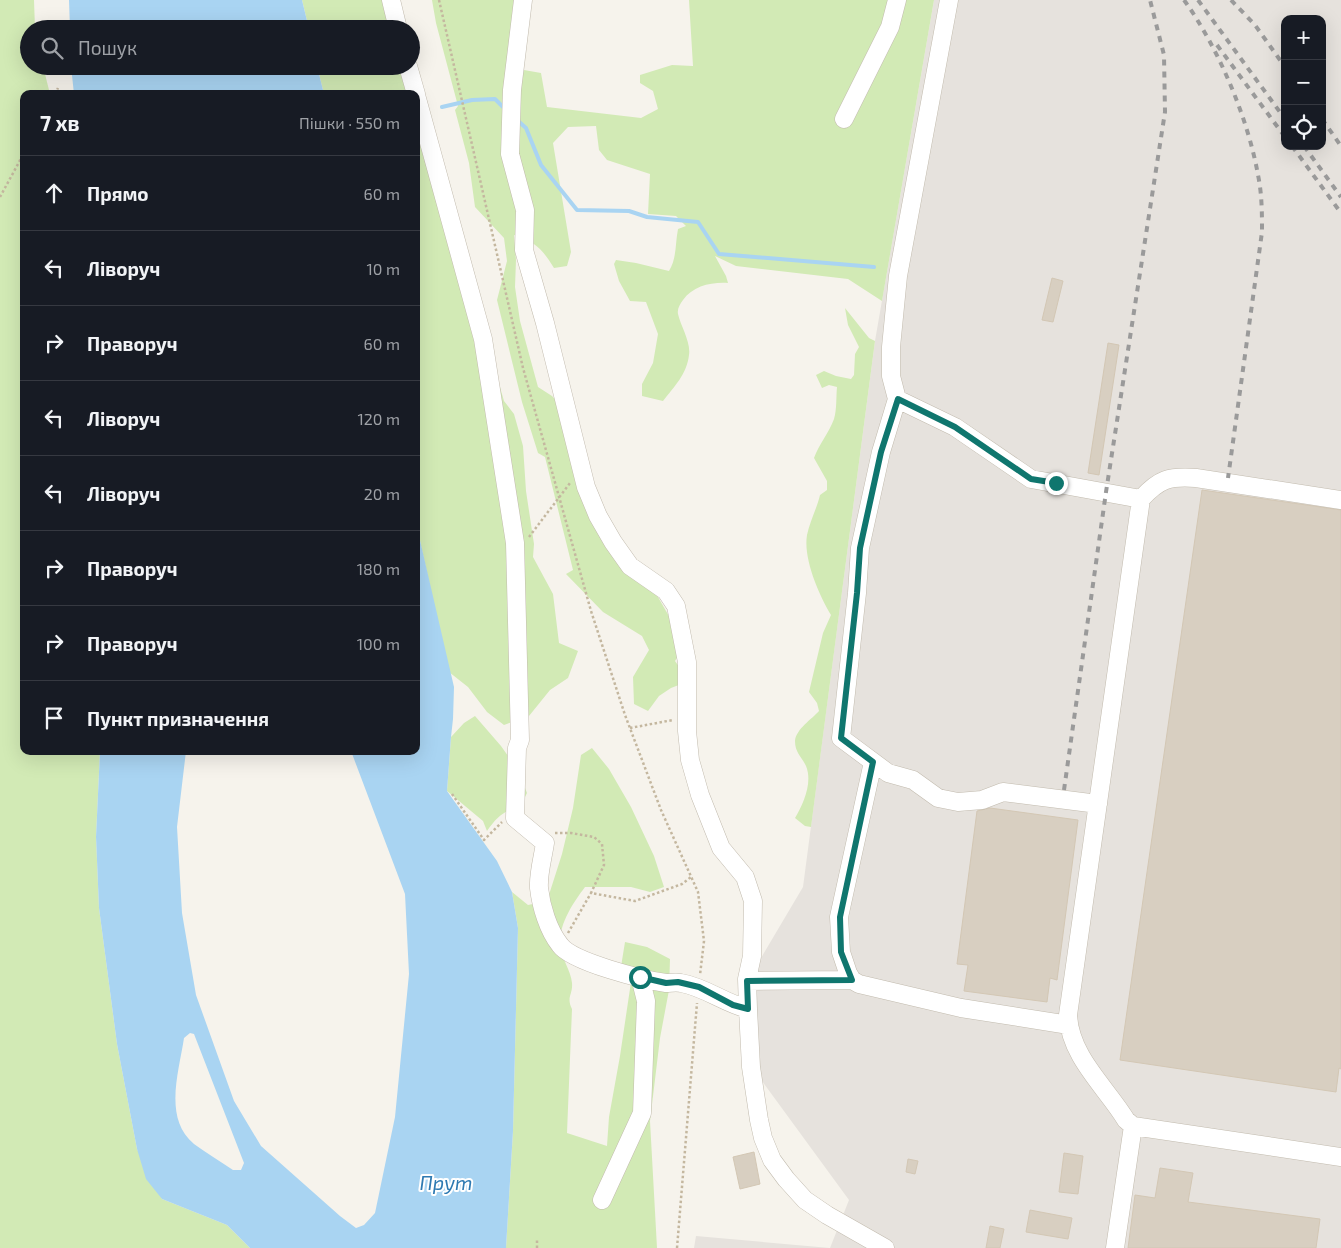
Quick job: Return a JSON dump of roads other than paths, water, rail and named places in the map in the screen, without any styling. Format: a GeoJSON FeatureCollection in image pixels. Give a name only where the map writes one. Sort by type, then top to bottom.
{"type":"FeatureCollection","features":[{"type":"Feature","properties":{"kind":"street"},"geometry":{"type":"LineString","coordinates":[[391,0],[396,20]]}},
{"type":"Feature","properties":{"kind":"street"},"geometry":{"type":"LineString","coordinates":[[523,0],[512,90],[510,154],[525,210],[524,250],[545,323],[586,487],[595,509],[613,542],[630,566],[666,591],[676,606],[687,662],[686,718],[690,760],[700,795],[721,848],[745,877],[753,901],[752,956],[747,981],[748,1009],[754,1094],[763,1138],[772,1160],[805,1200],[827,1215],[885,1248]]}},
{"type":"Feature","properties":{"kind":"street"},"geometry":{"type":"LineString","coordinates":[[844,120],[890,27],[897,0]]}},
{"type":"Feature","properties":{"kind":"street"},"geometry":{"type":"LineString","coordinates":[[949,0],[898,276],[891,347],[891,376],[898,399],[881,452],[860,548],[841,738],[888,773],[913,780],[938,798],[958,802],[982,800],[1003,792],[1098,804]]}},
{"type":"Feature","properties":{"kind":"street"},"geometry":{"type":"LineString","coordinates":[[411,75],[415,90]]}},
{"type":"Feature","properties":{"kind":"street"},"geometry":{"type":"LineString","coordinates":[[420,109],[483,339],[515,543],[520,740],[517,748],[515,818],[545,843],[539,887],[549,926],[560,946],[603,968],[666,983],[678,982],[699,987],[733,1005],[748,1009]]}},
{"type":"Feature","properties":{"kind":"street"},"geometry":{"type":"LineString","coordinates":[[898,399],[955,427],[1031,479],[1141,499]]}},
{"type":"Feature","properties":{"kind":"street"},"geometry":{"type":"LineString","coordinates":[[1341,500],[1196,478],[1177,477],[1153,486],[1141,499],[1068,1015],[1069,1025],[1080,1054],[1089,1070],[1126,1120],[1133,1126],[1341,1156]]}},
{"type":"Feature","properties":{"kind":"street"},"geometry":{"type":"LineString","coordinates":[[852,980],[841,952],[840,917],[873,762]]}},
{"type":"Feature","properties":{"kind":"street"},"geometry":{"type":"LineString","coordinates":[[602,1200],[642,1113],[646,1000],[640,977]]}},
{"type":"Feature","properties":{"kind":"street"},"geometry":{"type":"LineString","coordinates":[[747,981],[852,980],[859,984],[961,1008],[1069,1025]]}},
{"type":"Feature","properties":{"kind":"street"},"geometry":{"type":"LineString","coordinates":[[1115,1248],[1133,1126]]}},
{"type":"Feature","properties":{"kind":"water"},"geometry":{"type":"Polygon","coordinates":[[[69,0],[302,0],[307,20],[70,20],[69,0]]]}},
{"type":"Feature","properties":{"kind":"water"},"geometry":{"type":"Polygon","coordinates":[[[72,75],[319,75],[323,90],[74,90],[72,75]]]}},
{"type":"Feature","properties":{"kind":"water","name":"Прут"},"geometry":{"type":"Polygon","coordinates":[[[420,540],[454,687],[447,791],[497,861],[512,892],[518,928],[513,1131],[506,1248],[250,1248],[227,1225],[162,1199],[146,1179],[137,1149],[117,1044],[99,908],[96,837],[100,755],[186,755],[177,827],[182,913],[196,995],[234,1101],[261,1146],[356,1228],[364,1225],[375,1213],[395,1117],[409,974],[405,894],[353,755],[420,755],[420,540]],[[190,1033],[184,1038],[177,1080],[176,1108],[179,1121],[184,1133],[194,1144],[233,1170],[241,1170],[244,1163],[194,1034],[190,1033]]]}},
{"type":"Feature","properties":{"kind":"waterway"},"geometry":{"type":"LineString","coordinates":[[442,107],[472,100],[495,99],[505,109]]}},
{"type":"Feature","properties":{"kind":"waterway"},"geometry":{"type":"LineString","coordinates":[[517,120],[526,128],[541,165],[577,210],[629,211],[647,217],[698,222],[719,254],[874,267]]}},
{"type":"Feature","properties":{"kind":"railway"},"geometry":{"type":"LineString","coordinates":[[1064,790],[1106,492],[1165,112],[1164,55],[1150,0]]}},
{"type":"Feature","properties":{"kind":"railway"},"geometry":{"type":"LineString","coordinates":[[1184,0],[1208,39],[1230,84],[1247,130],[1261,196],[1262,232],[1228,478]]}},
{"type":"Feature","properties":{"kind":"railway"},"geometry":{"type":"LineString","coordinates":[[1198,0],[1281,114]]}},
{"type":"Feature","properties":{"kind":"railway"},"geometry":{"type":"LineString","coordinates":[[1231,0],[1255,25],[1281,61]]}},
{"type":"Feature","properties":{"kind":"railway"},"geometry":{"type":"LineString","coordinates":[[1217,45],[1281,132]]}},
{"type":"Feature","properties":{"kind":"railway"},"geometry":{"type":"LineString","coordinates":[[1326,125],[1341,146]]}},
{"type":"Feature","properties":{"kind":"railway"},"geometry":{"type":"LineString","coordinates":[[1295,150],[1341,213]]}},
{"type":"Feature","properties":{"kind":"railway"},"geometry":{"type":"LineString","coordinates":[[1307,150],[1341,197]]}}]}
